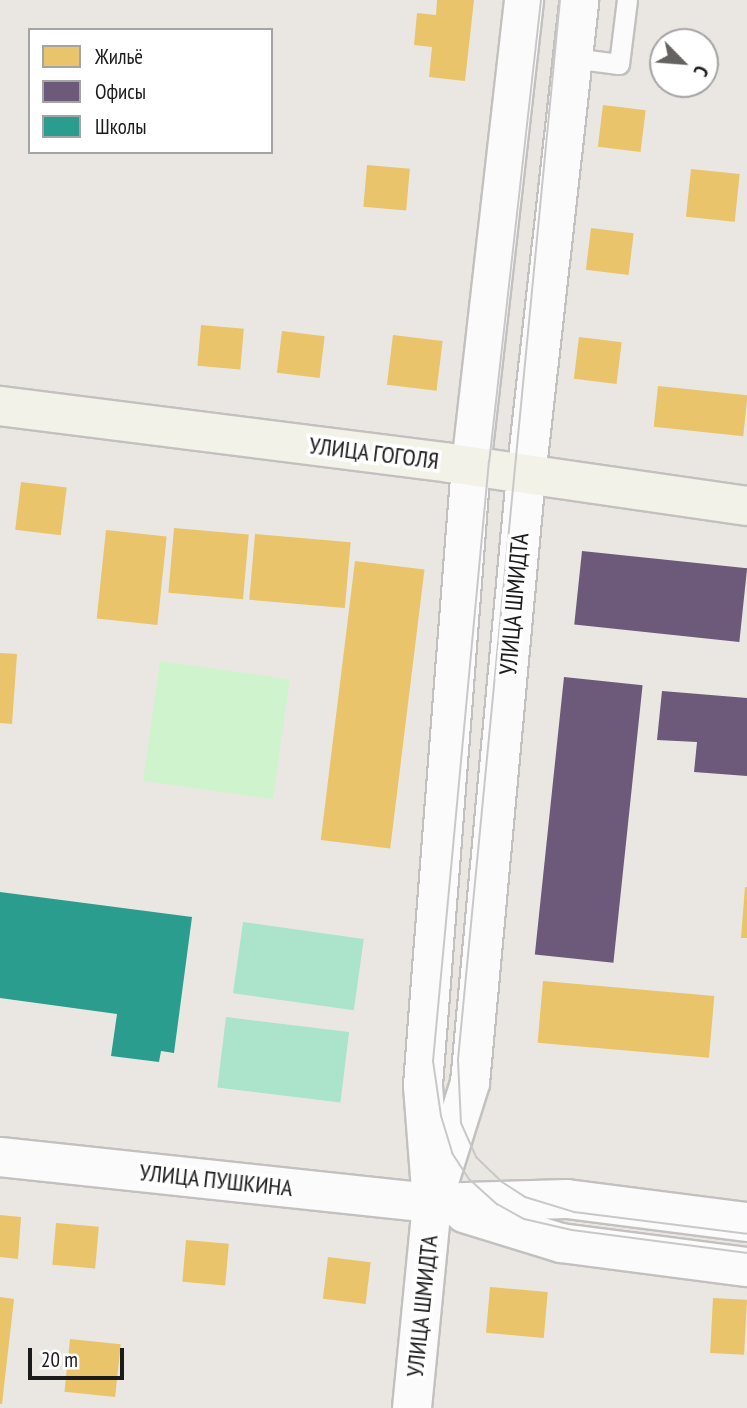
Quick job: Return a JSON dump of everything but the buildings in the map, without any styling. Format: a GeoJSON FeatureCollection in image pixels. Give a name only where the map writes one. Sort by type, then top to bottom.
{"type":"FeatureCollection","features":[{"type":"Feature","properties":{"kind":"main road","name":"УЛИЦА ГОГОЛЯ"},"geometry":{"type":"LineString","coordinates":[[0,405],[747,506]]}},
{"type":"Feature","properties":{"kind":"street","name":"УЛИЦА ШМИДТА"},"geometry":{"type":"LineString","coordinates":[[412,1408],[432,1203],[423,1085],[471,467],[524,0]]}},
{"type":"Feature","properties":{"kind":"street","name":"УЛИЦА ШМИДТА"},"geometry":{"type":"LineString","coordinates":[[432,1203],[470,1083],[526,476],[579,0]]}},
{"type":"Feature","properties":{"kind":"street","name":"УЛИЦА ПУШКИНА"},"geometry":{"type":"LineString","coordinates":[[0,1157],[432,1203],[567,1199],[747,1222]]}},
{"type":"Feature","properties":{"kind":"street","name":"УЛИЦА ПУШКИНА"},"geometry":{"type":"LineString","coordinates":[[432,1203],[561,1243],[747,1267]]}},
{"type":"Feature","properties":{"kind":"lane"},"geometry":{"type":"LineString","coordinates":[[572,58],[618,64],[627,0]]}},
{"type":"Feature","properties":{"kind":"green space"},"geometry":{"type":"Polygon","coordinates":[[[160,661],[290,679],[273,799],[143,781],[160,661]]]}},
{"type":"Feature","properties":{"kind":"green space"},"geometry":{"type":"Polygon","coordinates":[[[243,922],[364,939],[354,1010],[233,993],[243,922]]]}},
{"type":"Feature","properties":{"kind":"green space"},"geometry":{"type":"Polygon","coordinates":[[[226,1017],[349,1032],[340,1103],[217,1087],[226,1017]]]}},
{"type":"Feature","properties":{"kind":"tram line"},"geometry":{"type":"LineString","coordinates":[[541,0],[489,461],[433,1061],[441,1116],[452,1153],[469,1179],[497,1204],[524,1219],[572,1230],[747,1253]]}},
{"type":"Feature","properties":{"kind":"tram line"},"geometry":{"type":"LineString","coordinates":[[560,0],[458,1060],[461,1123],[476,1157],[502,1182],[525,1197],[574,1212],[747,1234]]}}]}
